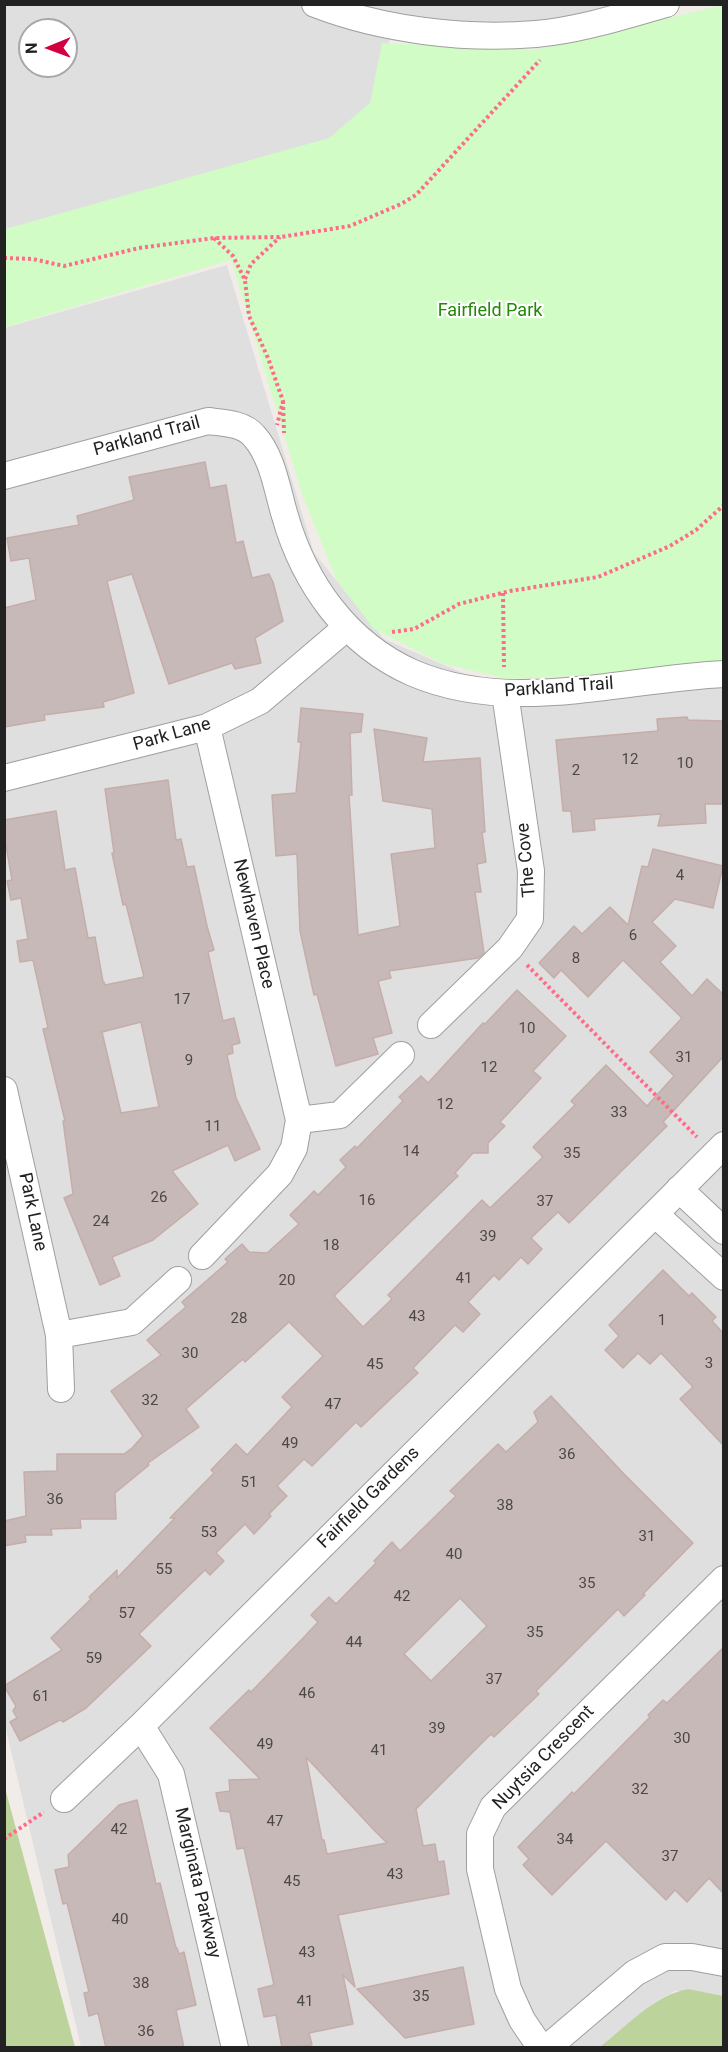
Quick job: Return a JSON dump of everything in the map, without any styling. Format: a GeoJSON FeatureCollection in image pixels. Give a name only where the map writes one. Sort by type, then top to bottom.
{"type":"FeatureCollection","features":[{"type":"Feature","properties":{"kind":"street"},"geometry":{"type":"LineString","coordinates":[[315,4],[379,22],[419,30],[496,35],[573,28],[666,4]]}},
{"type":"Feature","properties":{"kind":"street","name":"Parkland Trail"},"geometry":{"type":"LineString","coordinates":[[4,476],[208,421],[234,424],[253,435],[268,457],[290,534],[316,590],[347,627],[368,647],[413,673],[465,689],[505,693],[573,690],[723,674]]}},
{"type":"Feature","properties":{"kind":"street","name":"Park Lane"},"geometry":{"type":"LineString","coordinates":[[4,778],[207,727],[260,701],[347,627]]}},
{"type":"Feature","properties":{"kind":"street","name":"The Cove"},"geometry":{"type":"LineString","coordinates":[[431,1026],[510,948],[531,920],[531,871],[505,693]]}},
{"type":"Feature","properties":{"kind":"street","name":"Newhaven Place"},"geometry":{"type":"LineString","coordinates":[[202,1257],[280,1174],[294,1148],[299,1120],[207,727]]}},
{"type":"Feature","properties":{"kind":"street"},"geometry":{"type":"LineString","coordinates":[[299,1120],[340,1116],[401,1055]]}},
{"type":"Feature","properties":{"kind":"street","name":"Park Lane"},"geometry":{"type":"LineString","coordinates":[[4,1090],[59,1335],[61,1389]]}},
{"type":"Feature","properties":{"kind":"street","name":"Fairfield Gardens"},"geometry":{"type":"LineString","coordinates":[[64,1799],[141,1726],[719,1150]]}},
{"type":"Feature","properties":{"kind":"street"},"geometry":{"type":"LineString","coordinates":[[679,1189],[723,1231]]}},
{"type":"Feature","properties":{"kind":"street"},"geometry":{"type":"LineString","coordinates":[[655,1214],[723,1277]]}},
{"type":"Feature","properties":{"kind":"street"},"geometry":{"type":"LineString","coordinates":[[59,1335],[132,1322],[178,1280]]}},
{"type":"Feature","properties":{"kind":"street","name":"Nuytsia Crescent"},"geometry":{"type":"LineString","coordinates":[[541,2048],[522,2020],[508,1989],[480,1869],[480,1834],[493,1807],[723,1579]]}},
{"type":"Feature","properties":{"kind":"street","name":"Marginata Parkway"},"geometry":{"type":"LineString","coordinates":[[141,1726],[171,1774],[236,2048]]}},
{"type":"Feature","properties":{"kind":"street"},"geometry":{"type":"LineString","coordinates":[[547,2048],[635,1973],[665,1957],[692,1957],[723,1963]]}},
{"type":"Feature","properties":{"kind":"path"},"geometry":{"type":"LineString","coordinates":[[4,258],[33,260],[64,266],[139,248],[214,238],[281,237],[350,226],[416,195],[540,59]]}},
{"type":"Feature","properties":{"kind":"path"},"geometry":{"type":"LineString","coordinates":[[245,280],[251,264],[281,237]]}},
{"type":"Feature","properties":{"kind":"path"},"geometry":{"type":"LineString","coordinates":[[214,238],[233,256],[245,280],[249,316],[284,401],[268,457]]}},
{"type":"Feature","properties":{"kind":"path"},"geometry":{"type":"LineString","coordinates":[[347,627],[363,627],[393,633],[414,629],[459,604],[503,593],[598,577],[670,546],[696,530],[723,505]]}},
{"type":"Feature","properties":{"kind":"path"},"geometry":{"type":"LineString","coordinates":[[503,593],[505,693]]}},
{"type":"Feature","properties":{"kind":"path"},"geometry":{"type":"LineString","coordinates":[[510,948],[719,1150]]}},
{"type":"Feature","properties":{"kind":"path"},"geometry":{"type":"LineString","coordinates":[[4,1839],[64,1799]]}},
{"type":"Feature","properties":{"kind":"shaded area"},"geometry":{"type":"Polygon","coordinates":[[[5,5],[671,5],[541,36],[391,34],[368,124],[307,153],[5,230],[5,5]]]}},
{"type":"Feature","properties":{"kind":"shaded area"},"geometry":{"type":"Polygon","coordinates":[[[227,265],[314,553],[384,639],[465,674],[518,683],[723,668],[723,1999],[708,1994],[675,1991],[655,2002],[602,2047],[81,2047],[4,1721],[4,328],[227,265]]]}},
{"type":"Feature","properties":{"kind":"green space","name":"Fairfield Park"},"geometry":{"type":"Polygon","coordinates":[[[723,5],[723,665],[614,674],[507,679],[441,663],[374,629],[336,579],[303,497],[231,260],[5,327],[5,229],[329,138],[370,103],[382,43],[534,50],[723,5]]]}},
{"type":"Feature","properties":{"kind":"green space"},"geometry":{"type":"Polygon","coordinates":[[[5,1788],[75,2047],[5,2047],[5,1788]]]}},
{"type":"Feature","properties":{"kind":"green space"},"geometry":{"type":"Polygon","coordinates":[[[688,1989],[723,1996],[723,2047],[600,2047],[652,2005],[676,1992],[688,1989]]]}},
{"type":"Feature","properties":{"kind":"building"},"geometry":{"type":"Polygon","coordinates":[[[205,462],[210,488],[226,485],[236,543],[243,541],[252,578],[269,574],[273,582],[283,621],[255,638],[261,663],[235,669],[232,663],[169,684],[132,574],[107,581],[134,693],[103,702],[104,707],[44,715],[45,720],[4,727],[4,608],[36,600],[29,558],[11,561],[7,538],[79,525],[77,516],[134,500],[129,477],[205,462]]]}},
{"type":"Feature","properties":{"kind":"building"},"geometry":{"type":"Polygon","coordinates":[[[301,708],[363,714],[361,732],[350,733],[352,795],[349,795],[358,935],[400,926],[391,854],[435,848],[432,809],[383,801],[374,729],[427,738],[423,762],[480,758],[485,832],[482,832],[486,862],[477,864],[481,892],[475,892],[484,953],[478,958],[389,971],[391,978],[378,981],[392,1033],[373,1038],[378,1054],[336,1066],[317,994],[314,995],[300,931],[297,854],[276,856],[272,795],[296,793],[301,742],[298,742],[301,708]]]}},
{"type":"Feature","properties":{"kind":"building"},"geometry":{"type":"Polygon","coordinates":[[[687,717],[688,720],[723,721],[723,804],[705,804],[706,823],[658,826],[661,814],[594,819],[595,830],[573,832],[571,811],[563,811],[556,740],[658,731],[657,719],[687,717]]]}},
{"type":"Feature","properties":{"kind":"building"},"geometry":{"type":"Polygon","coordinates":[[[168,780],[176,840],[181,839],[187,867],[194,866],[214,950],[208,952],[223,1021],[234,1018],[240,1043],[232,1045],[233,1053],[227,1055],[236,1098],[260,1149],[235,1161],[228,1145],[172,1171],[198,1204],[153,1240],[112,1257],[120,1276],[100,1285],[64,1198],[73,1194],[63,1121],[65,1121],[43,1029],[48,1028],[33,960],[20,962],[17,941],[28,939],[21,898],[11,900],[7,881],[12,880],[4,834],[4,820],[56,811],[65,870],[75,868],[88,938],[95,937],[103,982],[105,985],[144,977],[126,904],[123,905],[112,853],[114,853],[105,789],[168,780]],[[141,1022],[102,1032],[121,1113],[159,1107],[141,1022]]]}},
{"type":"Feature","properties":{"kind":"building"},"geometry":{"type":"Polygon","coordinates":[[[653,849],[723,866],[713,908],[675,899],[652,922],[676,946],[660,962],[692,996],[707,979],[723,994],[723,1057],[663,1122],[667,1126],[569,1223],[558,1212],[531,1238],[542,1249],[528,1264],[521,1257],[499,1280],[494,1275],[468,1302],[480,1314],[463,1332],[455,1325],[413,1368],[418,1373],[361,1427],[356,1422],[312,1466],[304,1459],[277,1486],[287,1496],[269,1514],[271,1516],[254,1534],[245,1524],[216,1553],[224,1561],[210,1575],[205,1570],[139,1634],[151,1646],[86,1708],[63,1722],[60,1720],[20,1741],[10,1722],[17,1718],[13,1711],[16,1706],[4,1686],[62,1650],[51,1638],[91,1599],[89,1597],[117,1570],[117,1578],[175,1518],[170,1518],[214,1473],[211,1470],[236,1444],[247,1455],[292,1407],[282,1397],[323,1356],[289,1322],[245,1362],[243,1359],[186,1409],[199,1427],[148,1463],[149,1465],[115,1493],[116,1519],[80,1519],[81,1528],[51,1529],[52,1535],[25,1535],[26,1542],[4,1546],[4,1521],[26,1516],[24,1472],[57,1471],[57,1454],[124,1454],[132,1448],[143,1436],[111,1391],[161,1355],[147,1340],[186,1307],[182,1302],[228,1262],[225,1259],[242,1244],[249,1252],[267,1253],[299,1224],[290,1215],[314,1191],[318,1195],[346,1167],[340,1160],[355,1146],[357,1148],[403,1101],[399,1097],[421,1076],[428,1083],[517,990],[566,1036],[533,1071],[541,1078],[500,1122],[505,1126],[488,1143],[488,1153],[473,1153],[455,1173],[458,1176],[334,1296],[363,1327],[392,1299],[388,1295],[482,1200],[490,1208],[543,1157],[533,1147],[575,1105],[571,1101],[606,1065],[647,1106],[674,1076],[650,1052],[682,1018],[623,960],[588,997],[561,970],[554,978],[539,963],[574,926],[582,934],[610,907],[628,925],[642,866],[648,867],[653,849]]]}},
{"type":"Feature","properties":{"kind":"building"},"geometry":{"type":"Polygon","coordinates":[[[663,1270],[689,1296],[692,1293],[716,1317],[712,1321],[723,1333],[723,1445],[680,1399],[693,1387],[661,1353],[650,1364],[638,1353],[623,1368],[605,1350],[619,1336],[609,1325],[663,1270]]]}},
{"type":"Feature","properties":{"kind":"building"},"geometry":{"type":"Polygon","coordinates":[[[551,1396],[693,1543],[624,1616],[618,1609],[536,1691],[539,1694],[494,1737],[491,1734],[416,1809],[423,1846],[435,1844],[438,1862],[444,1861],[449,1894],[338,1915],[355,1987],[343,1975],[353,2024],[309,2033],[312,2045],[282,2048],[276,2015],[264,2017],[258,1989],[274,1985],[244,1848],[237,1849],[230,1812],[220,1811],[216,1793],[230,1791],[229,1780],[260,1779],[210,1728],[249,1690],[251,1692],[318,1622],[311,1615],[329,1597],[336,1604],[376,1563],[374,1561],[392,1542],[400,1551],[456,1496],[450,1491],[498,1444],[506,1452],[538,1422],[534,1412],[551,1396]],[[460,1598],[404,1654],[431,1681],[487,1626],[460,1598]],[[306,1757],[322,1840],[324,1840],[327,1854],[387,1843],[373,1829],[306,1757]]]}},
{"type":"Feature","properties":{"kind":"building"},"geometry":{"type":"Polygon","coordinates":[[[723,1648],[723,1893],[709,1878],[687,1902],[675,1890],[666,1900],[606,1841],[552,1895],[523,1865],[529,1859],[518,1847],[650,1717],[648,1715],[663,1700],[667,1703],[723,1648]]]}},
{"type":"Feature","properties":{"kind":"building"},"geometry":{"type":"Polygon","coordinates":[[[137,1800],[156,1884],[160,1883],[176,1948],[179,1954],[184,1952],[196,2005],[176,2010],[184,2048],[106,2048],[98,2013],[89,2016],[84,1993],[89,1992],[67,1903],[63,1904],[55,1870],[69,1867],[68,1855],[119,1805],[137,1800]]]}},
{"type":"Feature","properties":{"kind":"building"},"geometry":{"type":"Polygon","coordinates":[[[463,1967],[474,2024],[405,2038],[357,1989],[463,1967]]]}}]}
